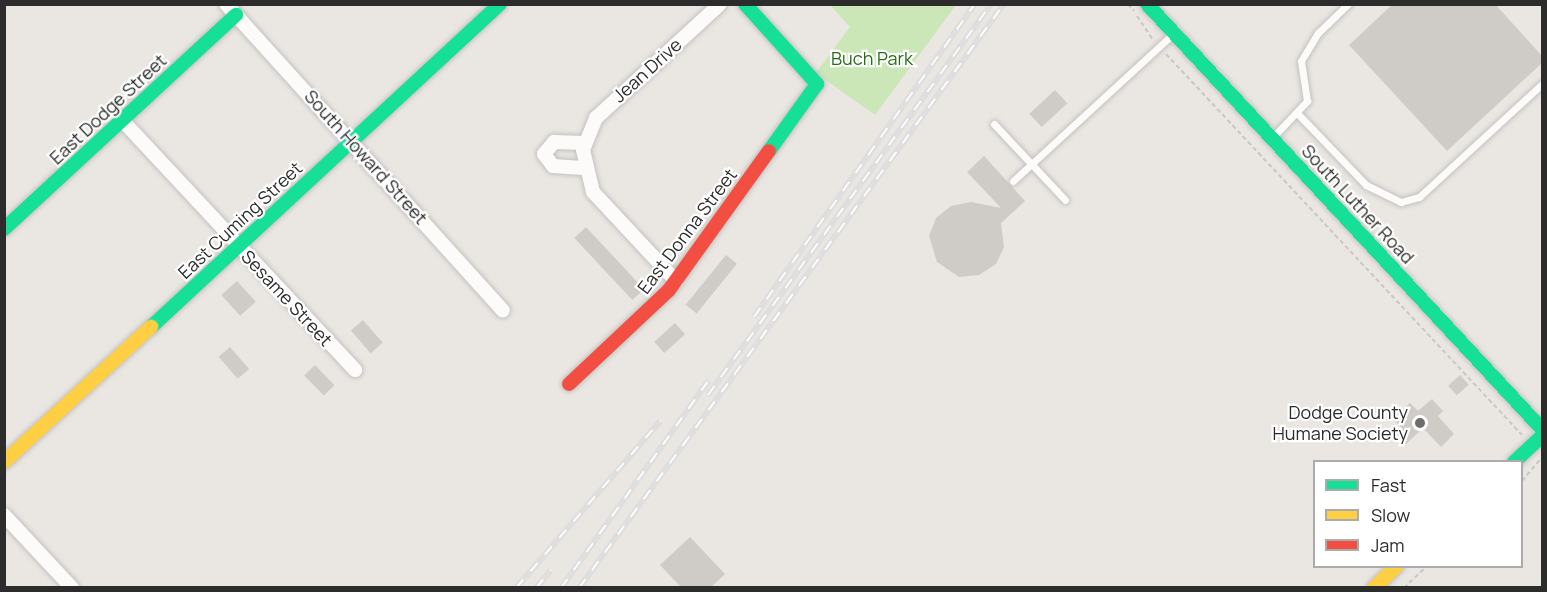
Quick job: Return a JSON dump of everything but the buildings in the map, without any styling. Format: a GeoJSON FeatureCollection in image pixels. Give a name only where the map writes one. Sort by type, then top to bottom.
{"type":"FeatureCollection","features":[{"type":"Feature","properties":{"kind":"street","name":"South Howard Street"},"geometry":{"type":"LineString","coordinates":[[226,4],[503,311]]}},
{"type":"Feature","properties":{"kind":"street","name":"East Cuming Street"},"geometry":{"type":"LineString","coordinates":[[4,462],[500,4]]}},
{"type":"Feature","properties":{"kind":"street","name":"Jean Drive"},"geometry":{"type":"LineString","coordinates":[[676,280],[599,200],[584,168],[584,143],[596,118],[720,4]]}},
{"type":"Feature","properties":{"kind":"street","name":"East Donna Street"},"geometry":{"type":"LineString","coordinates":[[569,384],[676,280],[817,84],[745,4]]}},
{"type":"Feature","properties":{"kind":"street","name":"South Luther Road"},"geometry":{"type":"LineString","coordinates":[[1147,4],[1542,429]]}},
{"type":"Feature","properties":{"kind":"street","name":"East Dodge Street"},"geometry":{"type":"LineString","coordinates":[[4,229],[236,15]]}},
{"type":"Feature","properties":{"kind":"street","name":"Sesame Street"},"geometry":{"type":"LineString","coordinates":[[122,120],[355,370]]}},
{"type":"Feature","properties":{"kind":"street"},"geometry":{"type":"LineString","coordinates":[[584,143],[554,142],[544,154],[553,166],[584,168]]}},
{"type":"Feature","properties":{"kind":"street"},"geometry":{"type":"LineString","coordinates":[[1516,460],[1542,436]]}},
{"type":"Feature","properties":{"kind":"street"},"geometry":{"type":"LineString","coordinates":[[4,514],[72,588]]}},
{"type":"Feature","properties":{"kind":"street"},"geometry":{"type":"LineString","coordinates":[[1374,588],[1396,568]]}},
{"type":"Feature","properties":{"kind":"lane"},"geometry":{"type":"LineString","coordinates":[[1272,139],[1298,114],[1307,101],[1301,61],[1318,33],[1348,4]]}},
{"type":"Feature","properties":{"kind":"lane"},"geometry":{"type":"LineString","coordinates":[[1013,180],[1174,33]]}},
{"type":"Feature","properties":{"kind":"lane"},"geometry":{"type":"LineString","coordinates":[[1298,114],[1366,185],[1401,202],[1419,197],[1542,84]]}},
{"type":"Feature","properties":{"kind":"lane"},"geometry":{"type":"LineString","coordinates":[[994,124],[1065,200]]}},
{"type":"Feature","properties":{"kind":"path"},"geometry":{"type":"LineString","coordinates":[[1128,4],[1159,46],[1532,445],[1542,458],[1523,479]]}},
{"type":"Feature","properties":{"kind":"path"},"geometry":{"type":"LineString","coordinates":[[1404,588],[1426,568]]}},
{"type":"Feature","properties":{"kind":"green space","name":"Buch Park"},"geometry":{"type":"Polygon","coordinates":[[[830,5],[956,5],[875,115],[816,73],[850,27],[830,5]]]}},
{"type":"Feature","properties":{"kind":"railway"},"geometry":{"type":"LineString","coordinates":[[754,317],[975,4]]}},
{"type":"Feature","properties":{"kind":"railway"},"geometry":{"type":"LineString","coordinates":[[708,395],[991,4]]}},
{"type":"Feature","properties":{"kind":"railway"},"geometry":{"type":"LineString","coordinates":[[579,588],[1004,4]]}},
{"type":"Feature","properties":{"kind":"railway"},"geometry":{"type":"LineString","coordinates":[[561,588],[709,380]]}},
{"type":"Feature","properties":{"kind":"railway"},"geometry":{"type":"LineString","coordinates":[[516,588],[660,421]]}},
{"type":"Feature","properties":{"kind":"railway"},"geometry":{"type":"LineString","coordinates":[[536,588],[551,570]]}},
{"type":"Feature","properties":{"kind":"traffic: fast"},"geometry":{"type":"LineString","coordinates":[[151,327],[500,4]]}},
{"type":"Feature","properties":{"kind":"traffic: fast"},"geometry":{"type":"LineString","coordinates":[[745,4],[817,84],[769,151]]}},
{"type":"Feature","properties":{"kind":"traffic: fast"},"geometry":{"type":"LineString","coordinates":[[1147,4],[1542,429]]}},
{"type":"Feature","properties":{"kind":"traffic: fast"},"geometry":{"type":"LineString","coordinates":[[4,229],[236,15]]}},
{"type":"Feature","properties":{"kind":"traffic: fast"},"geometry":{"type":"LineString","coordinates":[[1516,460],[1542,436]]}},
{"type":"Feature","properties":{"kind":"traffic: slow"},"geometry":{"type":"LineString","coordinates":[[4,462],[151,327]]}},
{"type":"Feature","properties":{"kind":"traffic: slow"},"geometry":{"type":"LineString","coordinates":[[1374,588],[1395,568]]}},
{"type":"Feature","properties":{"kind":"traffic: jam"},"geometry":{"type":"LineString","coordinates":[[569,384],[669,290],[769,151]]}},
{"type":"Feature","properties":{"kind":"place","name":"Dodge County Humane Society"},"geometry":{"type":"Point","coordinates":[1420,423]}}]}
